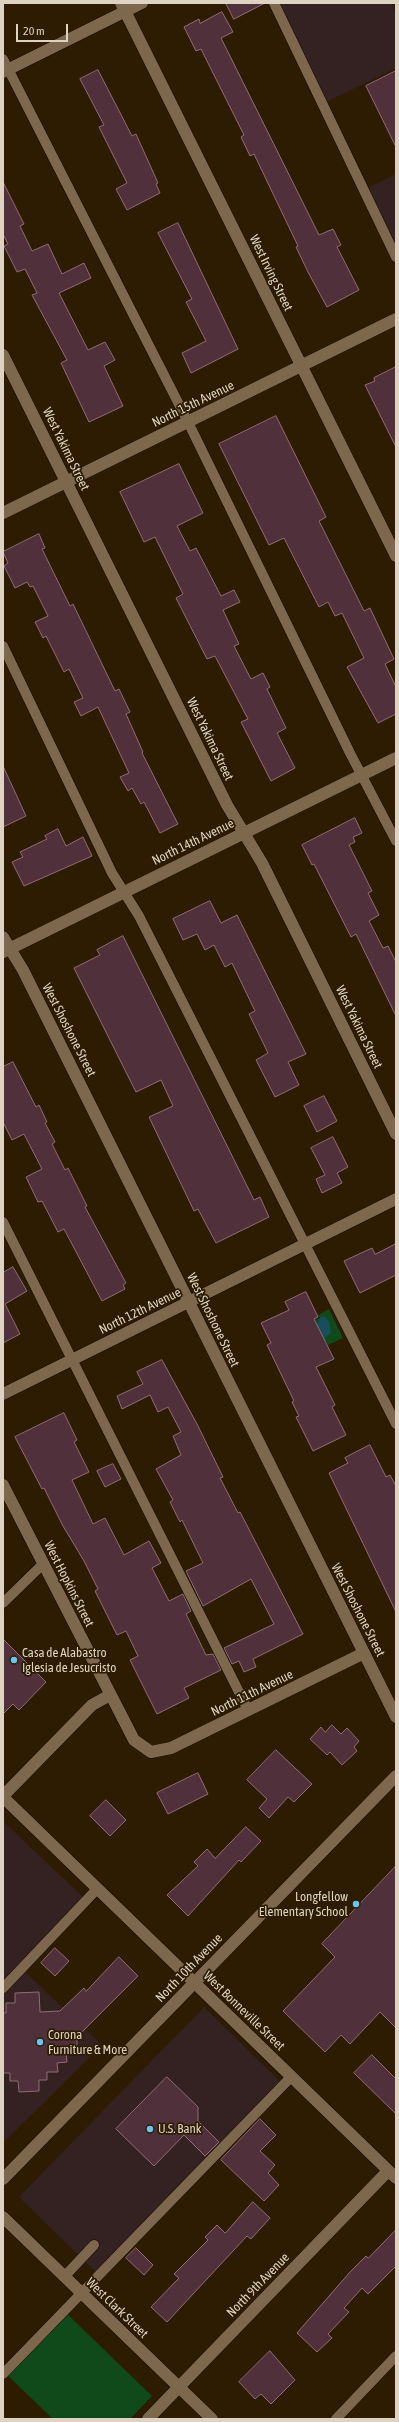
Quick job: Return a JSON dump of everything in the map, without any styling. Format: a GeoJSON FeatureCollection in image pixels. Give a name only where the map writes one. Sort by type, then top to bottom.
{"type":"FeatureCollection","features":[{"type":"Feature","properties":{"kind":"street"},"geometry":{"type":"LineString","coordinates":[[5,67],[123,7],[142,3]]}},
{"type":"Feature","properties":{"kind":"street","name":"West Irving Street"},"geometry":{"type":"LineString","coordinates":[[123,7],[396,556]]}},
{"type":"Feature","properties":{"kind":"street","name":"North 15th Avenue"},"geometry":{"type":"LineString","coordinates":[[3,514],[396,319]]}},
{"type":"Feature","properties":{"kind":"street","name":"West Yakima Street"},"geometry":{"type":"LineString","coordinates":[[3,355],[243,833],[262,863],[396,1134]]}},
{"type":"Feature","properties":{"kind":"street","name":"North 14th Avenue"},"geometry":{"type":"LineString","coordinates":[[6,951],[396,758]]}},
{"type":"Feature","properties":{"kind":"street","name":"West Shoshone Street"},"geometry":{"type":"LineString","coordinates":[[3,937],[6,951],[23,970],[396,1717]]}},
{"type":"Feature","properties":{"kind":"street","name":"North 12th Avenue"},"geometry":{"type":"LineString","coordinates":[[3,1394],[396,1199]]}},
{"type":"Feature","properties":{"kind":"street","name":"West Hopkins Street"},"geometry":{"type":"LineString","coordinates":[[3,1485],[134,1740],[151,1752]]}},
{"type":"Feature","properties":{"kind":"street","name":"North 11th Avenue"},"geometry":{"type":"LineString","coordinates":[[151,1752],[171,1748],[364,1654]]}},
{"type":"Feature","properties":{"kind":"street"},"geometry":{"type":"LineString","coordinates":[[3,1796],[92,1705],[110,1695]]}},
{"type":"Feature","properties":{"kind":"street","name":"North 10th Avenue"},"geometry":{"type":"LineString","coordinates":[[3,2179],[396,1776]]}},
{"type":"Feature","properties":{"kind":"street","name":"West Bonneville Street"},"geometry":{"type":"LineString","coordinates":[[3,1796],[392,2175]]}},
{"type":"Feature","properties":{"kind":"street","name":"North 9th Avenue"},"geometry":{"type":"LineString","coordinates":[[148,2419],[392,2175]]}},
{"type":"Feature","properties":{"kind":"street","name":"West Clark Street"},"geometry":{"type":"LineString","coordinates":[[3,2217],[212,2419]]}},
{"type":"Feature","properties":{"kind":"lane"},"geometry":{"type":"LineString","coordinates":[[274,3],[396,257]]}},
{"type":"Feature","properties":{"kind":"lane"},"geometry":{"type":"LineString","coordinates":[[5,67],[188,422],[361,775],[396,841]]}},
{"type":"Feature","properties":{"kind":"lane"},"geometry":{"type":"LineString","coordinates":[[3,646],[112,873],[143,923],[396,1424]]}},
{"type":"Feature","properties":{"kind":"lane"},"geometry":{"type":"LineString","coordinates":[[3,1222],[248,1710]]}},
{"type":"Feature","properties":{"kind":"lane"},"geometry":{"type":"LineString","coordinates":[[3,1603],[43,1564]]}},
{"type":"Feature","properties":{"kind":"lane"},"geometry":{"type":"LineString","coordinates":[[3,1988],[97,1889]]}},
{"type":"Feature","properties":{"kind":"lane"},"geometry":{"type":"LineString","coordinates":[[3,2374],[291,2077]]}},
{"type":"Feature","properties":{"kind":"lane"},"geometry":{"type":"LineString","coordinates":[[64,2277],[94,2245]]}},
{"type":"Feature","properties":{"kind":"lane"},"geometry":{"type":"LineString","coordinates":[[336,2419],[396,2356]]}},
{"type":"Feature","properties":{"kind":"shaded area"},"geometry":{"type":"Polygon","coordinates":[[[269,3],[391,3],[396,13],[396,68],[320,105],[269,3]]]}},
{"type":"Feature","properties":{"kind":"shaded area"},"geometry":{"type":"Polygon","coordinates":[[[396,174],[396,254],[364,190],[396,174]]]}},
{"type":"Feature","properties":{"kind":"shaded area"},"geometry":{"type":"Polygon","coordinates":[[[3,1821],[86,1900],[21,1968],[102,2045],[3,2143],[3,1821]]]}},
{"type":"Feature","properties":{"kind":"shaded area"},"geometry":{"type":"Polygon","coordinates":[[[204,2007],[283,2084],[98,2274],[19,2197],[204,2007]]]}},
{"type":"Feature","properties":{"kind":"green space"},"geometry":{"type":"Polygon","coordinates":[[[329,1309],[343,1338],[328,1345],[326,1341],[310,1348],[300,1327],[320,1318],[318,1315],[329,1309]]]}},
{"type":"Feature","properties":{"kind":"green space"},"geometry":{"type":"Polygon","coordinates":[[[64,2311],[152,2396],[130,2419],[53,2419],[4,2372],[64,2311]]]}},
{"type":"Feature","properties":{"kind":"water"},"geometry":{"type":"Polygon","coordinates":[[[324,1316],[329,1322],[331,1333],[324,1338],[320,1338],[315,1327],[320,1318],[324,1316]]]}},
{"type":"Feature","properties":{"kind":"building"},"geometry":{"type":"Polygon","coordinates":[[[226,3],[265,3],[234,19],[226,3]]]}},
{"type":"Feature","properties":{"kind":"building"},"geometry":{"type":"Polygon","coordinates":[[[222,12],[233,32],[221,38],[319,235],[333,229],[341,245],[337,247],[359,290],[327,307],[296,247],[298,246],[254,154],[250,156],[241,137],[244,135],[201,49],[196,51],[184,27],[199,19],[200,23],[222,12]]]}},
{"type":"Feature","properties":{"kind":"building"},"geometry":{"type":"Polygon","coordinates":[[[98,70],[132,136],[136,134],[158,183],[156,184],[160,193],[127,210],[116,189],[127,183],[99,127],[104,125],[80,79],[98,70]]]}},
{"type":"Feature","properties":{"kind":"building"},"geometry":{"type":"Polygon","coordinates":[[[396,71],[396,147],[366,86],[396,71]]]}},
{"type":"Feature","properties":{"kind":"building"},"geometry":{"type":"Polygon","coordinates":[[[3,182],[24,224],[20,226],[32,251],[48,244],[62,274],[84,263],[91,278],[59,293],[88,350],[105,342],[115,360],[104,366],[123,406],[89,422],[61,363],[67,360],[32,295],[37,293],[25,269],[17,272],[4,246],[8,244],[3,234],[3,182]]]}},
{"type":"Feature","properties":{"kind":"building"},"geometry":{"type":"Polygon","coordinates":[[[178,223],[238,349],[191,373],[182,353],[206,341],[186,302],[192,299],[158,233],[178,223]]]}},
{"type":"Feature","properties":{"kind":"building"},"geometry":{"type":"Polygon","coordinates":[[[396,367],[396,447],[365,385],[375,381],[374,378],[396,367]]]}},
{"type":"Feature","properties":{"kind":"building"},"geometry":{"type":"Polygon","coordinates":[[[276,416],[326,517],[319,521],[364,611],[370,608],[394,659],[385,664],[396,687],[396,714],[378,723],[347,667],[364,658],[342,613],[335,616],[328,602],[319,607],[284,538],[269,545],[219,444],[276,416]]]}},
{"type":"Feature","properties":{"kind":"building"},"geometry":{"type":"Polygon","coordinates":[[[179,464],[203,513],[177,526],[190,551],[196,548],[221,596],[234,590],[240,602],[223,610],[239,644],[234,646],[251,679],[263,673],[270,687],[267,689],[286,728],[277,733],[295,768],[271,781],[241,722],[248,719],[215,656],[207,659],[176,598],[183,594],[155,537],[144,542],[120,492],[179,464]]]}},
{"type":"Feature","properties":{"kind":"building"},"geometry":{"type":"Polygon","coordinates":[[[39,534],[45,548],[42,549],[70,606],[73,604],[115,691],[119,689],[130,712],[126,714],[143,752],[142,753],[178,824],[160,833],[144,802],[141,804],[132,788],[128,791],[120,777],[129,773],[98,707],[81,716],[74,702],[83,698],[69,669],[64,672],[46,636],[43,638],[35,622],[48,616],[33,586],[30,587],[27,582],[15,588],[4,566],[8,563],[3,552],[39,534]]]}},
{"type":"Feature","properties":{"kind":"building"},"geometry":{"type":"Polygon","coordinates":[[[3,766],[26,816],[3,827],[3,766]]]}},
{"type":"Feature","properties":{"kind":"building"},"geometry":{"type":"Polygon","coordinates":[[[355,818],[362,833],[353,837],[355,842],[349,845],[372,891],[368,893],[379,915],[369,921],[383,948],[388,946],[396,962],[396,1016],[356,934],[351,937],[314,864],[312,865],[302,845],[355,818]]]}},
{"type":"Feature","properties":{"kind":"building"},"geometry":{"type":"Polygon","coordinates":[[[58,829],[66,846],[83,837],[92,856],[24,886],[12,862],[23,857],[20,852],[47,839],[45,836],[58,829]]]}},
{"type":"Feature","properties":{"kind":"building"},"geometry":{"type":"Polygon","coordinates":[[[210,901],[221,923],[237,915],[306,1054],[288,1062],[299,1085],[275,1097],[256,1060],[268,1053],[249,1014],[255,1011],[232,963],[225,967],[214,945],[205,950],[197,934],[183,940],[173,919],[210,901]]]}},
{"type":"Feature","properties":{"kind":"building"},"geometry":{"type":"Polygon","coordinates":[[[123,936],[254,1200],[260,1197],[269,1217],[216,1243],[198,1209],[194,1211],[149,1117],[173,1106],[161,1080],[136,1092],[74,968],[100,955],[97,950],[123,936]]]}},
{"type":"Feature","properties":{"kind":"building"},"geometry":{"type":"Polygon","coordinates":[[[13,1062],[36,1107],[39,1105],[47,1122],[45,1123],[55,1142],[52,1144],[65,1170],[68,1168],[87,1206],[85,1207],[126,1283],[123,1285],[125,1289],[102,1301],[64,1229],[58,1232],[42,1201],[38,1202],[26,1177],[42,1169],[24,1134],[12,1140],[3,1122],[3,1067],[13,1062]]]}},
{"type":"Feature","properties":{"kind":"building"},"geometry":{"type":"Polygon","coordinates":[[[324,1096],[337,1121],[317,1132],[304,1106],[324,1096]]]}},
{"type":"Feature","properties":{"kind":"building"},"geometry":{"type":"Polygon","coordinates":[[[333,1137],[348,1167],[337,1173],[342,1183],[322,1193],[316,1179],[325,1175],[311,1148],[333,1137]]]}},
{"type":"Feature","properties":{"kind":"building"},"geometry":{"type":"Polygon","coordinates":[[[396,1244],[396,1275],[360,1293],[344,1261],[372,1248],[375,1254],[396,1244]]]}},
{"type":"Feature","properties":{"kind":"building"},"geometry":{"type":"Polygon","coordinates":[[[13,1267],[27,1291],[5,1304],[20,1334],[3,1343],[3,1273],[13,1267]]]}},
{"type":"Feature","properties":{"kind":"building"},"geometry":{"type":"Polygon","coordinates":[[[306,1292],[318,1317],[314,1319],[334,1359],[316,1367],[335,1405],[332,1407],[346,1435],[313,1451],[296,1417],[299,1416],[292,1402],[294,1401],[267,1345],[271,1343],[261,1323],[289,1310],[285,1302],[306,1292]]]}},
{"type":"Feature","properties":{"kind":"building"},"geometry":{"type":"Polygon","coordinates":[[[162,1360],[197,1424],[223,1477],[220,1478],[238,1513],[240,1512],[303,1634],[253,1659],[256,1667],[244,1672],[239,1661],[232,1664],[224,1648],[274,1624],[251,1579],[203,1606],[186,1571],[203,1563],[182,1520],[180,1522],[170,1502],[173,1500],[156,1469],[181,1455],[173,1436],[181,1432],[168,1407],[158,1412],[150,1395],[122,1409],[117,1396],[143,1384],[137,1372],[162,1360]]]}},
{"type":"Feature","properties":{"kind":"building"},"geometry":{"type":"Polygon","coordinates":[[[64,1413],[77,1440],[74,1442],[89,1472],[72,1480],[93,1524],[105,1518],[124,1555],[149,1541],[161,1563],[152,1568],[169,1601],[183,1594],[191,1611],[186,1614],[206,1655],[213,1654],[221,1670],[184,1688],[189,1698],[157,1714],[130,1660],[138,1656],[126,1631],[117,1635],[95,1591],[98,1589],[84,1561],[63,1526],[44,1488],[42,1489],[15,1437],[64,1413]]]}},
{"type":"Feature","properties":{"kind":"building"},"geometry":{"type":"Polygon","coordinates":[[[370,1445],[386,1477],[390,1475],[396,1486],[396,1612],[329,1473],[348,1463],[345,1458],[370,1445]]]}},
{"type":"Feature","properties":{"kind":"building"},"geometry":{"type":"Polygon","coordinates":[[[113,1464],[121,1479],[105,1487],[97,1471],[113,1464]]]}},
{"type":"Feature","properties":{"kind":"building","name":"Casa de Alabastro Iglesia de Jesucristo"},"geometry":{"type":"Polygon","coordinates":[[[3,1639],[46,1682],[19,1710],[13,1704],[3,1714],[3,1639]]]}},
{"type":"Feature","properties":{"kind":"building"},"geometry":{"type":"Polygon","coordinates":[[[332,1725],[341,1734],[347,1728],[359,1741],[354,1747],[357,1751],[342,1765],[330,1752],[327,1755],[310,1739],[321,1727],[325,1732],[332,1725]]]}},
{"type":"Feature","properties":{"kind":"building"},"geometry":{"type":"Polygon","coordinates":[[[276,1750],[312,1784],[294,1802],[288,1797],[269,1818],[259,1808],[267,1799],[247,1780],[276,1750]]]}},
{"type":"Feature","properties":{"kind":"building"},"geometry":{"type":"Polygon","coordinates":[[[198,1773],[208,1794],[168,1814],[157,1793],[198,1773]]]}},
{"type":"Feature","properties":{"kind":"building"},"geometry":{"type":"Polygon","coordinates":[[[106,1800],[126,1820],[110,1836],[90,1816],[106,1800]]]}},
{"type":"Feature","properties":{"kind":"building"},"geometry":{"type":"Polygon","coordinates":[[[246,1827],[261,1841],[241,1862],[239,1860],[188,1916],[167,1895],[198,1866],[194,1862],[207,1849],[215,1858],[246,1827]]]}},
{"type":"Feature","properties":{"kind":"building","name":"Longfellow Elementary School"},"geometry":{"type":"Polygon","coordinates":[[[396,1866],[396,2028],[380,2012],[350,2044],[341,2035],[325,2052],[283,2011],[335,1957],[322,1944],[396,1866]]]}},
{"type":"Feature","properties":{"kind":"building"},"geometry":{"type":"Polygon","coordinates":[[[55,1948],[69,1961],[55,1976],[41,1963],[55,1948]]]}},
{"type":"Feature","properties":{"kind":"building","name":"Corona Furniture & More"},"geometry":{"type":"Polygon","coordinates":[[[119,1957],[138,1976],[77,2037],[77,2053],[66,2053],[67,2062],[57,2063],[58,2072],[47,2072],[47,2080],[39,2080],[39,2091],[19,2092],[18,2081],[10,2081],[10,2073],[3,2073],[3,2013],[6,2013],[6,2003],[15,2003],[15,1993],[39,1992],[40,2012],[60,2011],[84,1988],[86,1991],[119,1957]]]}},
{"type":"Feature","properties":{"kind":"building"},"geometry":{"type":"Polygon","coordinates":[[[372,2055],[396,2079],[396,2114],[354,2073],[372,2055]]]}},
{"type":"Feature","properties":{"kind":"building"},"geometry":{"type":"Polygon","coordinates":[[[167,2077],[198,2107],[198,2121],[219,2142],[205,2156],[184,2135],[154,2166],[116,2129],[167,2077]]]}},
{"type":"Feature","properties":{"kind":"building"},"geometry":{"type":"Polygon","coordinates":[[[260,2119],[276,2135],[260,2151],[275,2165],[268,2173],[279,2185],[264,2201],[221,2160],[260,2119]]]}},
{"type":"Feature","properties":{"kind":"building"},"geometry":{"type":"Polygon","coordinates":[[[253,2202],[270,2218],[251,2239],[247,2236],[167,2322],[151,2307],[179,2278],[174,2274],[208,2240],[205,2237],[217,2225],[225,2233],[253,2202]]]}},
{"type":"Feature","properties":{"kind":"building"},"geometry":{"type":"Polygon","coordinates":[[[396,2230],[396,2266],[368,2294],[362,2288],[344,2308],[349,2312],[328,2334],[332,2338],[317,2352],[297,2333],[350,2272],[366,2256],[368,2258],[396,2230]]]}},
{"type":"Feature","properties":{"kind":"building"},"geometry":{"type":"Polygon","coordinates":[[[136,2248],[153,2265],[144,2275],[126,2258],[136,2248]]]}},
{"type":"Feature","properties":{"kind":"building"},"geometry":{"type":"Polygon","coordinates":[[[270,2351],[295,2380],[271,2404],[261,2394],[255,2399],[239,2382],[270,2351]]]}},
{"type":"Feature","properties":{"kind":"place","name":"Casa de Alabastro Iglesia de Jesucristo"},"geometry":{"type":"Point","coordinates":[14,1660]}},
{"type":"Feature","properties":{"kind":"place","name":"Longfellow Elementary School"},"geometry":{"type":"Point","coordinates":[356,1904]}},
{"type":"Feature","properties":{"kind":"place","name":"Corona Furniture & More"},"geometry":{"type":"Point","coordinates":[40,2042]}},
{"type":"Feature","properties":{"kind":"place","name":"U.S. Bank"},"geometry":{"type":"Point","coordinates":[150,2129]}}]}
